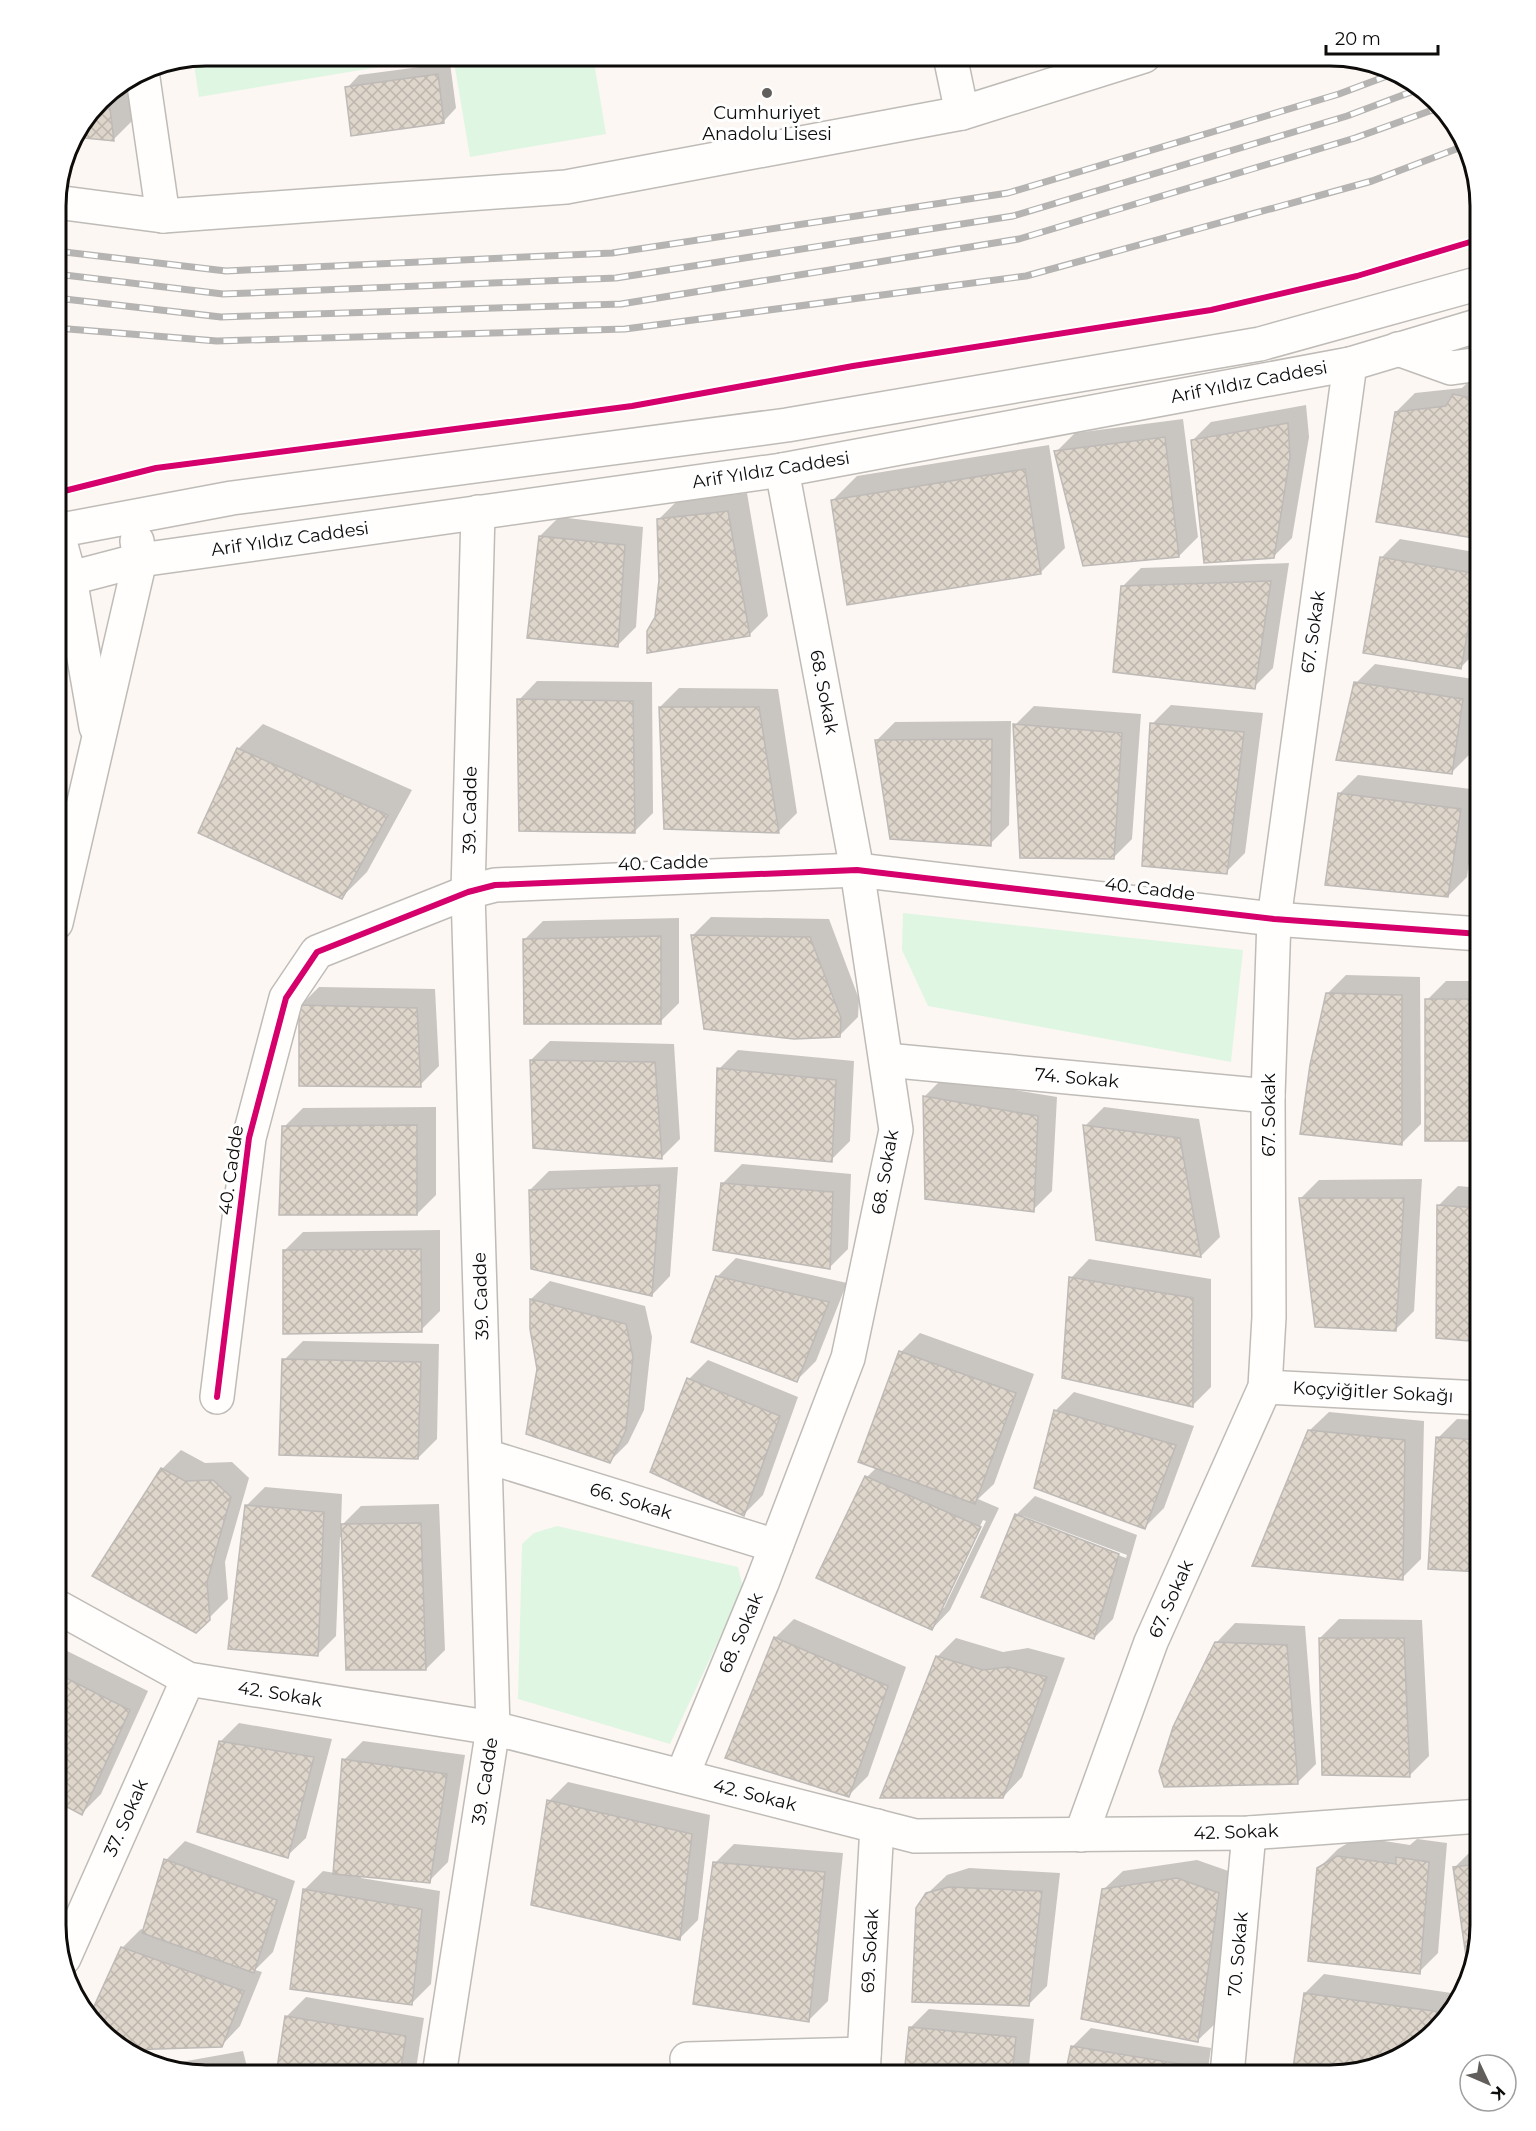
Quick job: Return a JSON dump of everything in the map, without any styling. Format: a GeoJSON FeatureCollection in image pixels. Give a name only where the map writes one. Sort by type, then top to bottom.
{"type":"FeatureCollection","features":[{"type":"Feature","properties":{"kind":"street"},"geometry":{"type":"LineString","coordinates":[[952,66],[962,113]]}},
{"type":"Feature","properties":{"kind":"street"},"geometry":{"type":"LineString","coordinates":[[66,203],[163,216],[566,187],[962,113],[1112,66]]}},
{"type":"Feature","properties":{"kind":"street"},"geometry":{"type":"LineString","coordinates":[[144,81],[163,216]]}},
{"type":"Feature","properties":{"kind":"street","name":"Arif Yıldız Caddesi"},"geometry":{"type":"LineString","coordinates":[[66,529],[232,498],[787,425],[1260,344],[1470,286]]}},
{"type":"Feature","properties":{"kind":"street","name":"Arif Yıldız Caddesi"},"geometry":{"type":"LineString","coordinates":[[66,579],[140,561],[782,470],[1350,364],[1470,328]]}},
{"type":"Feature","properties":{"kind":"street"},"geometry":{"type":"LineString","coordinates":[[1398,349],[1451,368],[1470,365]]}},
{"type":"Feature","properties":{"kind":"street","name":"67. Sokak"},"geometry":{"type":"LineString","coordinates":[[1081,1834],[1151,1642],[1265,1386],[1269,1317],[1268,1096],[1274,919],[1350,364]]}},
{"type":"Feature","properties":{"kind":"street","name":"68. Sokak"},"geometry":{"type":"LineString","coordinates":[[682,1776],[776,1545],[848,1358],[896,1130],[857,870],[782,470]]}},
{"type":"Feature","properties":{"kind":"street","name":"39. Cadde"},"geometry":{"type":"LineString","coordinates":[[441,2065],[493,1728],[468,892],[478,512]]}},
{"type":"Feature","properties":{"kind":"street"},"geometry":{"type":"LineString","coordinates":[[66,880],[140,561],[134,517]]}},
{"type":"Feature","properties":{"kind":"street"},"geometry":{"type":"LineString","coordinates":[[66,594],[98,741]]}},
{"type":"Feature","properties":{"kind":"street","name":"40. Cadde"},"geometry":{"type":"LineString","coordinates":[[217,1396],[249,1138],[286,998],[317,952],[468,892],[495,885],[857,870],[1274,919],[1470,933]]}},
{"type":"Feature","properties":{"kind":"street","name":"74. Sokak"},"geometry":{"type":"LineString","coordinates":[[886,1060],[1268,1096]]}},
{"type":"Feature","properties":{"kind":"street","name":"Koçyiğitler Sokağı"},"geometry":{"type":"LineString","coordinates":[[1265,1386],[1470,1397]]}},
{"type":"Feature","properties":{"kind":"street","name":"66. Sokak"},"geometry":{"type":"LineString","coordinates":[[486,1456],[776,1545]]}},
{"type":"Feature","properties":{"kind":"street","name":"42. Sokak"},"geometry":{"type":"LineString","coordinates":[[66,1612],[188,1679],[493,1728],[915,1836],[1249,1833],[1470,1817]]}},
{"type":"Feature","properties":{"kind":"street","name":"37. Sokak"},"geometry":{"type":"LineString","coordinates":[[68,1948],[188,1679]]}},
{"type":"Feature","properties":{"kind":"street","name":"69. Sokak"},"geometry":{"type":"LineString","coordinates":[[863,2065],[877,1826]]}},
{"type":"Feature","properties":{"kind":"street","name":"70. Sokak"},"geometry":{"type":"LineString","coordinates":[[1228,2065],[1249,1833]]}},
{"type":"Feature","properties":{"kind":"street"},"geometry":{"type":"LineString","coordinates":[[687,2059],[863,2065]]}},
{"type":"Feature","properties":{"kind":"green space"},"geometry":{"type":"Polygon","coordinates":[[[385,66],[199,97],[194,67],[385,66]]]}},
{"type":"Feature","properties":{"kind":"green space"},"geometry":{"type":"Polygon","coordinates":[[[455,66],[595,66],[606,134],[470,157],[455,66]]]}},
{"type":"Feature","properties":{"kind":"green space"},"geometry":{"type":"Polygon","coordinates":[[[903,913],[1243,950],[1231,1062],[928,1006],[902,950],[903,913]]]}},
{"type":"Feature","properties":{"kind":"green space"},"geometry":{"type":"Polygon","coordinates":[[[557,1526],[738,1567],[743,1588],[670,1744],[518,1699],[522,1544],[534,1533],[557,1526]]]}},
{"type":"Feature","properties":{"kind":"building"},"geometry":{"type":"Polygon","coordinates":[[[438,74],[444,123],[351,136],[345,87],[438,74]]]}},
{"type":"Feature","properties":{"kind":"building"},"geometry":{"type":"Polygon","coordinates":[[[109,105],[114,141],[84,138],[109,105]]]}},
{"type":"Feature","properties":{"kind":"building"},"geometry":{"type":"Polygon","coordinates":[[[1453,394],[1470,398],[1470,537],[1376,522],[1395,412],[1446,406],[1453,394]]]}},
{"type":"Feature","properties":{"kind":"building"},"geometry":{"type":"Polygon","coordinates":[[[1288,423],[1290,457],[1274,558],[1204,563],[1191,440],[1288,423]]]}},
{"type":"Feature","properties":{"kind":"building"},"geometry":{"type":"Polygon","coordinates":[[[1165,437],[1179,557],[1083,566],[1054,451],[1165,437]]]}},
{"type":"Feature","properties":{"kind":"building"},"geometry":{"type":"Polygon","coordinates":[[[1025,469],[1041,574],[847,605],[831,500],[1025,469]]]}},
{"type":"Feature","properties":{"kind":"building"},"geometry":{"type":"Polygon","coordinates":[[[728,511],[750,636],[647,653],[647,631],[655,617],[659,580],[657,519],[728,511]]]}},
{"type":"Feature","properties":{"kind":"building"},"geometry":{"type":"Polygon","coordinates":[[[539,536],[625,545],[618,647],[527,638],[539,536]]]}},
{"type":"Feature","properties":{"kind":"building"},"geometry":{"type":"Polygon","coordinates":[[[1380,557],[1470,573],[1470,619],[1461,669],[1363,653],[1380,557]]]}},
{"type":"Feature","properties":{"kind":"building"},"geometry":{"type":"Polygon","coordinates":[[[1271,581],[1255,689],[1113,672],[1121,586],[1271,581]]]}},
{"type":"Feature","properties":{"kind":"building"},"geometry":{"type":"Polygon","coordinates":[[[1354,682],[1463,699],[1452,774],[1336,760],[1354,682]]]}},
{"type":"Feature","properties":{"kind":"building"},"geometry":{"type":"Polygon","coordinates":[[[517,699],[633,701],[635,833],[519,831],[517,699]]]}},
{"type":"Feature","properties":{"kind":"building"},"geometry":{"type":"Polygon","coordinates":[[[659,707],[759,707],[779,833],[664,829],[659,707]]]}},
{"type":"Feature","properties":{"kind":"building"},"geometry":{"type":"Polygon","coordinates":[[[1150,723],[1244,732],[1227,874],[1142,866],[1150,723]]]}},
{"type":"Feature","properties":{"kind":"building"},"geometry":{"type":"Polygon","coordinates":[[[1013,724],[1122,733],[1114,859],[1020,858],[1013,724]]]}},
{"type":"Feature","properties":{"kind":"building"},"geometry":{"type":"Polygon","coordinates":[[[992,739],[991,846],[890,839],[875,740],[992,739]]]}},
{"type":"Feature","properties":{"kind":"building"},"geometry":{"type":"Polygon","coordinates":[[[237,748],[388,815],[342,899],[198,833],[237,748]]]}},
{"type":"Feature","properties":{"kind":"building"},"geometry":{"type":"Polygon","coordinates":[[[1338,793],[1461,809],[1448,897],[1325,885],[1338,793]]]}},
{"type":"Feature","properties":{"kind":"building"},"geometry":{"type":"Polygon","coordinates":[[[691,935],[810,937],[841,1018],[840,1037],[794,1039],[704,1029],[691,935]]]}},
{"type":"Feature","properties":{"kind":"building"},"geometry":{"type":"Polygon","coordinates":[[[661,936],[661,1024],[524,1024],[523,939],[661,936]]]}},
{"type":"Feature","properties":{"kind":"building"},"geometry":{"type":"Polygon","coordinates":[[[1326,993],[1402,995],[1402,1145],[1300,1134],[1310,1065],[1326,993]]]}},
{"type":"Feature","properties":{"kind":"building"},"geometry":{"type":"Polygon","coordinates":[[[1425,999],[1470,999],[1470,1141],[1425,1141],[1425,999]]]}},
{"type":"Feature","properties":{"kind":"building"},"geometry":{"type":"Polygon","coordinates":[[[299,1005],[417,1008],[421,1087],[299,1086],[299,1005]]]}},
{"type":"Feature","properties":{"kind":"building"},"geometry":{"type":"Polygon","coordinates":[[[530,1060],[655,1062],[662,1159],[533,1148],[530,1060]]]}},
{"type":"Feature","properties":{"kind":"building"},"geometry":{"type":"Polygon","coordinates":[[[717,1068],[836,1080],[832,1162],[715,1151],[717,1068]]]}},
{"type":"Feature","properties":{"kind":"building"},"geometry":{"type":"Polygon","coordinates":[[[923,1096],[1038,1116],[1034,1212],[925,1199],[923,1096]]]}},
{"type":"Feature","properties":{"kind":"building"},"geometry":{"type":"Polygon","coordinates":[[[417,1125],[417,1215],[279,1215],[282,1126],[417,1125]]]}},
{"type":"Feature","properties":{"kind":"building"},"geometry":{"type":"Polygon","coordinates":[[[1083,1125],[1180,1138],[1201,1257],[1096,1240],[1083,1125]]]}},
{"type":"Feature","properties":{"kind":"building"},"geometry":{"type":"Polygon","coordinates":[[[721,1183],[833,1192],[830,1269],[713,1250],[721,1183]]]}},
{"type":"Feature","properties":{"kind":"building"},"geometry":{"type":"Polygon","coordinates":[[[660,1185],[652,1296],[531,1269],[529,1190],[660,1185]]]}},
{"type":"Feature","properties":{"kind":"building"},"geometry":{"type":"Polygon","coordinates":[[[1299,1198],[1404,1198],[1396,1331],[1315,1327],[1299,1198]]]}},
{"type":"Feature","properties":{"kind":"building"},"geometry":{"type":"Polygon","coordinates":[[[1437,1205],[1470,1207],[1470,1341],[1436,1338],[1437,1205]]]}},
{"type":"Feature","properties":{"kind":"building"},"geometry":{"type":"Polygon","coordinates":[[[421,1249],[422,1332],[283,1334],[283,1250],[421,1249]]]}},
{"type":"Feature","properties":{"kind":"building"},"geometry":{"type":"Polygon","coordinates":[[[716,1276],[829,1302],[797,1382],[691,1342],[716,1276]]]}},
{"type":"Feature","properties":{"kind":"building"},"geometry":{"type":"Polygon","coordinates":[[[1069,1277],[1193,1298],[1193,1407],[1062,1378],[1069,1277]]]}},
{"type":"Feature","properties":{"kind":"building"},"geometry":{"type":"Polygon","coordinates":[[[530,1299],[626,1324],[633,1357],[626,1430],[610,1463],[526,1434],[537,1369],[530,1329],[530,1299]]]}},
{"type":"Feature","properties":{"kind":"building"},"geometry":{"type":"Polygon","coordinates":[[[899,1351],[1016,1393],[975,1504],[858,1462],[899,1351]]]}},
{"type":"Feature","properties":{"kind":"building"},"geometry":{"type":"Polygon","coordinates":[[[282,1359],[421,1362],[418,1459],[279,1455],[282,1359]]]}},
{"type":"Feature","properties":{"kind":"building"},"geometry":{"type":"Polygon","coordinates":[[[687,1378],[780,1416],[744,1516],[650,1472],[687,1378]]]}},
{"type":"Feature","properties":{"kind":"building"},"geometry":{"type":"Polygon","coordinates":[[[1054,1410],[1176,1445],[1145,1529],[1034,1488],[1054,1410]]]}},
{"type":"Feature","properties":{"kind":"building"},"geometry":{"type":"Polygon","coordinates":[[[1308,1430],[1405,1440],[1403,1580],[1252,1566],[1308,1430]]]}},
{"type":"Feature","properties":{"kind":"building"},"geometry":{"type":"Polygon","coordinates":[[[1436,1437],[1470,1439],[1470,1571],[1428,1569],[1436,1437]]]}},
{"type":"Feature","properties":{"kind":"building"},"geometry":{"type":"Polygon","coordinates":[[[161,1468],[185,1481],[213,1480],[231,1497],[207,1582],[210,1620],[196,1633],[92,1576],[161,1468]]]}},
{"type":"Feature","properties":{"kind":"building"},"geometry":{"type":"Polygon","coordinates":[[[865,1476],[981,1527],[932,1630],[816,1578],[865,1476]]]}},
{"type":"Feature","properties":{"kind":"building"},"geometry":{"type":"Polygon","coordinates":[[[245,1505],[324,1512],[318,1656],[228,1649],[245,1505]]]}},
{"type":"Feature","properties":{"kind":"building"},"geometry":{"type":"Polygon","coordinates":[[[1015,1514],[1119,1554],[1094,1639],[981,1597],[1015,1514]]]}},
{"type":"Feature","properties":{"kind":"building"},"geometry":{"type":"Polygon","coordinates":[[[421,1523],[426,1670],[346,1670],[341,1524],[421,1523]]]}},
{"type":"Feature","properties":{"kind":"building"},"geometry":{"type":"Polygon","coordinates":[[[774,1637],[888,1686],[849,1797],[725,1758],[774,1637]]]}},
{"type":"Feature","properties":{"kind":"building"},"geometry":{"type":"Polygon","coordinates":[[[1319,1638],[1404,1638],[1410,1777],[1322,1775],[1319,1638]]]}},
{"type":"Feature","properties":{"kind":"building"},"geometry":{"type":"Polygon","coordinates":[[[1215,1642],[1287,1645],[1298,1784],[1164,1787],[1159,1771],[1173,1727],[1215,1642]]]}},
{"type":"Feature","properties":{"kind":"building"},"geometry":{"type":"Polygon","coordinates":[[[936,1656],[983,1670],[1008,1667],[1047,1677],[1003,1798],[880,1798],[936,1656]]]}},
{"type":"Feature","properties":{"kind":"building"},"geometry":{"type":"Polygon","coordinates":[[[66,1678],[130,1710],[82,1815],[66,1806],[66,1678]]]}},
{"type":"Feature","properties":{"kind":"building"},"geometry":{"type":"Polygon","coordinates":[[[219,1741],[314,1757],[288,1858],[197,1832],[219,1741]]]}},
{"type":"Feature","properties":{"kind":"building"},"geometry":{"type":"Polygon","coordinates":[[[342,1759],[447,1774],[430,1883],[333,1874],[342,1759]]]}},
{"type":"Feature","properties":{"kind":"building"},"geometry":{"type":"Polygon","coordinates":[[[547,1800],[692,1834],[680,1940],[531,1905],[547,1800]]]}},
{"type":"Feature","properties":{"kind":"building"},"geometry":{"type":"Polygon","coordinates":[[[1337,1856],[1396,1864],[1396,1857],[1429,1862],[1420,1974],[1308,1961],[1317,1868],[1337,1856]]]}},
{"type":"Feature","properties":{"kind":"building"},"geometry":{"type":"Polygon","coordinates":[[[164,1859],[277,1900],[254,1973],[142,1933],[164,1859]]]}},
{"type":"Feature","properties":{"kind":"building"},"geometry":{"type":"Polygon","coordinates":[[[713,1862],[825,1872],[809,2022],[693,2004],[713,1862]]]}},
{"type":"Feature","properties":{"kind":"building"},"geometry":{"type":"Polygon","coordinates":[[[1470,1865],[1470,1925],[1466,1956],[1453,1867],[1470,1865]]]}},
{"type":"Feature","properties":{"kind":"building"},"geometry":{"type":"Polygon","coordinates":[[[1177,1878],[1219,1893],[1198,2042],[1081,2019],[1102,1889],[1177,1878]]]}},
{"type":"Feature","properties":{"kind":"building"},"geometry":{"type":"Polygon","coordinates":[[[949,1887],[1042,1891],[1029,2006],[912,2002],[916,1908],[926,1893],[949,1887]]]}},
{"type":"Feature","properties":{"kind":"building"},"geometry":{"type":"Polygon","coordinates":[[[303,1889],[422,1909],[412,2005],[290,1989],[303,1889]]]}},
{"type":"Feature","properties":{"kind":"building"},"geometry":{"type":"Polygon","coordinates":[[[121,1947],[244,1991],[222,2047],[142,2050],[107,2024],[93,2008],[121,1947]]]}},
{"type":"Feature","properties":{"kind":"building"},"geometry":{"type":"Polygon","coordinates":[[[1304,1993],[1439,2012],[1415,2036],[1383,2054],[1348,2064],[1293,2065],[1304,1993]]]}},
{"type":"Feature","properties":{"kind":"building"},"geometry":{"type":"Polygon","coordinates":[[[285,2016],[406,2036],[402,2065],[278,2065],[285,2016]]]}},
{"type":"Feature","properties":{"kind":"building"},"geometry":{"type":"Polygon","coordinates":[[[909,2027],[1016,2037],[1013,2065],[905,2065],[909,2027]]]}},
{"type":"Feature","properties":{"kind":"building"},"geometry":{"type":"Polygon","coordinates":[[[1071,2046],[1187,2065],[1067,2065],[1071,2046]]]}},
{"type":"Feature","properties":{"kind":"railway"},"geometry":{"type":"LineString","coordinates":[[66,252],[226,271],[612,253],[1008,193],[1339,94],[1385,77]]}},
{"type":"Feature","properties":{"kind":"railway"},"geometry":{"type":"LineString","coordinates":[[66,275],[223,294],[616,278],[1013,216],[1347,116],[1411,92]]}},
{"type":"Feature","properties":{"kind":"railway"},"geometry":{"type":"LineString","coordinates":[[66,299],[221,317],[621,304],[1019,239],[1355,138],[1432,110]]}},
{"type":"Feature","properties":{"kind":"railway"},"geometry":{"type":"LineString","coordinates":[[66,329],[217,341],[625,329],[1026,276],[1372,181],[1457,149]]}},
{"type":"Feature","properties":{"kind":"cycle path"},"geometry":{"type":"LineString","coordinates":[[66,490],[156,468],[632,406],[853,366],[1211,310],[1357,276],[1470,242]]}},
{"type":"Feature","properties":{"kind":"cycle path"},"geometry":{"type":"LineString","coordinates":[[217,1397],[249,1138],[286,998],[317,952],[468,892],[495,885],[857,870],[1274,919],[1470,933]]}},
{"type":"Feature","properties":{"kind":"place","name":"Cumhuriyet Anadolu Lisesi"},"geometry":{"type":"Point","coordinates":[767,93]}}]}
